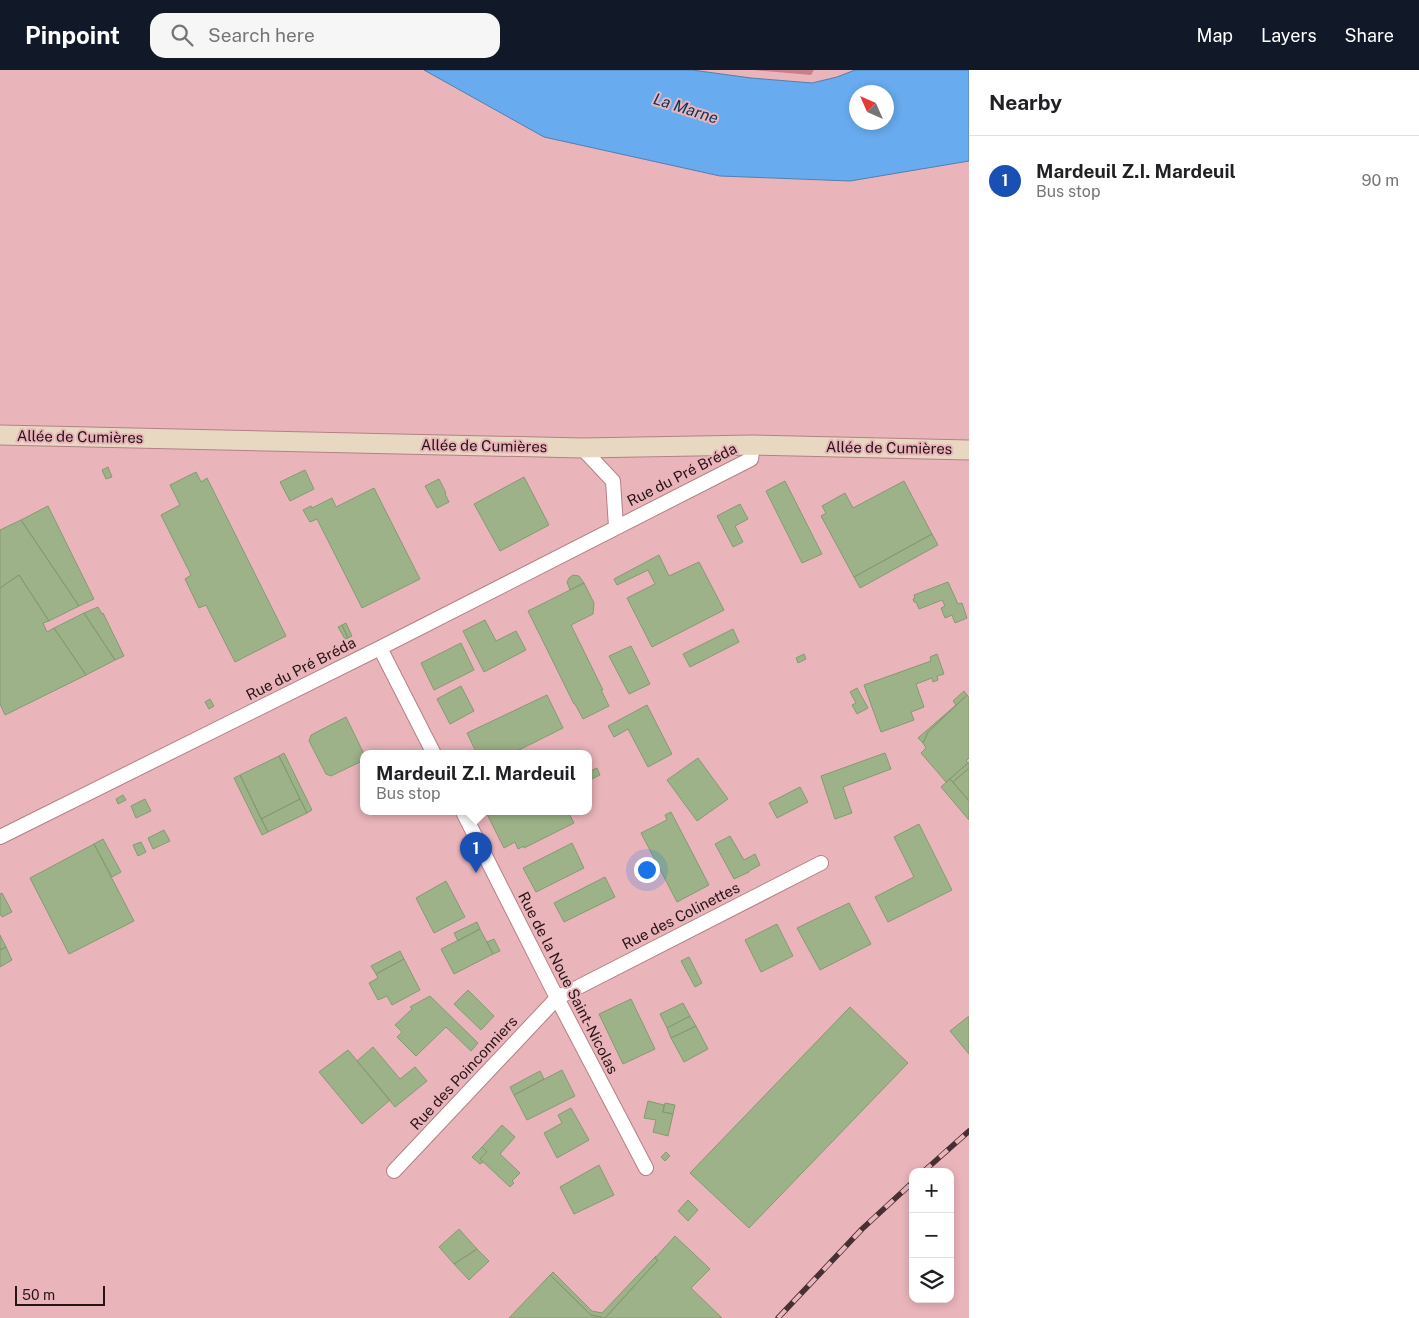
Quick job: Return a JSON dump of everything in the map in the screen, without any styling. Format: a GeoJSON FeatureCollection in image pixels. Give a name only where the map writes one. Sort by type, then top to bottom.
{"type":"FeatureCollection","features":[{"type":"Feature","properties":{"kind":"main road","name":"Allée de Cumières"},"geometry":{"type":"LineString","coordinates":[[0,436],[582,448],[753,445],[969,450]]}},
{"type":"Feature","properties":{"kind":"street","name":"Rue du Pré Bréda"},"geometry":{"type":"LineString","coordinates":[[0,837],[380,648],[751,459],[753,445]]}},
{"type":"Feature","properties":{"kind":"street","name":"Rue du Pré Bréda"},"geometry":{"type":"LineString","coordinates":[[582,448],[613,481],[616,527]]}},
{"type":"Feature","properties":{"kind":"street"},"geometry":{"type":"LineString","coordinates":[[380,648],[432,750]]}},
{"type":"Feature","properties":{"kind":"street","name":"Rue de la Noue Saint-Nicolas"},"geometry":{"type":"LineString","coordinates":[[465,815],[646,1168]]}},
{"type":"Feature","properties":{"kind":"street","name":"Rue des Colinettes"},"geometry":{"type":"LineString","coordinates":[[557,998],[820,863]]}},
{"type":"Feature","properties":{"kind":"street","name":"Rue des Poinconniers"},"geometry":{"type":"LineString","coordinates":[[394,1171],[557,998]]}},
{"type":"Feature","properties":{"kind":"shaded area"},"geometry":{"type":"Polygon","coordinates":[[[754,70],[814,70],[811,75],[754,70]]]}},
{"type":"Feature","properties":{"kind":"water","name":"La Marne"},"geometry":{"type":"Polygon","coordinates":[[[424,70],[692,70],[751,78],[812,83],[855,70],[969,70],[969,161],[850,181],[720,176],[544,137],[424,70]]]}},
{"type":"Feature","properties":{"kind":"building"},"geometry":{"type":"Polygon","coordinates":[[[108,467],[112,477],[106,479],[102,470],[108,467]]]}},
{"type":"Feature","properties":{"kind":"building"},"geometry":{"type":"Polygon","coordinates":[[[305,470],[314,489],[290,501],[280,482],[305,470]]]}},
{"type":"Feature","properties":{"kind":"building"},"geometry":{"type":"Polygon","coordinates":[[[196,472],[201,482],[207,478],[286,636],[235,662],[206,605],[199,608],[185,579],[191,575],[161,515],[180,505],[170,485],[196,472]]]}},
{"type":"Feature","properties":{"kind":"building"},"geometry":{"type":"Polygon","coordinates":[[[524,477],[549,525],[500,551],[474,504],[524,477]]]}},
{"type":"Feature","properties":{"kind":"building"},"geometry":{"type":"Polygon","coordinates":[[[439,479],[449,502],[437,508],[425,486],[439,479]]]}},
{"type":"Feature","properties":{"kind":"building"},"geometry":{"type":"Polygon","coordinates":[[[785,481],[822,554],[802,563],[766,491],[785,481]]]}},
{"type":"Feature","properties":{"kind":"building"},"geometry":{"type":"Polygon","coordinates":[[[904,481],[932,534],[854,577],[821,516],[826,513],[822,506],[845,493],[853,508],[904,481]]]}},
{"type":"Feature","properties":{"kind":"building"},"geometry":{"type":"Polygon","coordinates":[[[374,488],[420,579],[362,608],[317,519],[310,522],[303,510],[311,506],[312,508],[332,498],[336,507],[374,488]]]}},
{"type":"Feature","properties":{"kind":"building"},"geometry":{"type":"Polygon","coordinates":[[[740,504],[748,519],[735,526],[743,542],[733,547],[717,516],[740,504]]]}},
{"type":"Feature","properties":{"kind":"building"},"geometry":{"type":"Polygon","coordinates":[[[48,506],[94,599],[79,606],[21,520],[48,506]]]}},
{"type":"Feature","properties":{"kind":"building"},"geometry":{"type":"Polygon","coordinates":[[[21,520],[79,606],[49,621],[19,575],[0,588],[0,530],[21,520]]]}},
{"type":"Feature","properties":{"kind":"building"},"geometry":{"type":"Polygon","coordinates":[[[932,534],[938,545],[860,588],[854,577],[932,534]]]}},
{"type":"Feature","properties":{"kind":"building"},"geometry":{"type":"Polygon","coordinates":[[[659,555],[669,576],[699,562],[724,610],[652,647],[627,598],[655,584],[648,570],[617,585],[614,579],[659,555]]]}},
{"type":"Feature","properties":{"kind":"building"},"geometry":{"type":"Polygon","coordinates":[[[19,575],[49,621],[43,623],[47,632],[54,628],[86,675],[5,715],[0,704],[0,588],[19,575]]]}},
{"type":"Feature","properties":{"kind":"building"},"geometry":{"type":"Polygon","coordinates":[[[573,575],[579,576],[584,583],[570,590],[567,582],[573,575]]]}},
{"type":"Feature","properties":{"kind":"building"},"geometry":{"type":"Polygon","coordinates":[[[948,582],[958,604],[962,603],[967,618],[955,623],[952,615],[945,618],[941,608],[945,606],[942,600],[919,609],[913,599],[915,598],[914,595],[948,582]]]}},
{"type":"Feature","properties":{"kind":"building"},"geometry":{"type":"Polygon","coordinates":[[[584,583],[594,603],[593,614],[571,625],[609,706],[583,719],[528,611],[584,583]]]}},
{"type":"Feature","properties":{"kind":"building"},"geometry":{"type":"Polygon","coordinates":[[[98,607],[103,613],[124,656],[115,660],[84,613],[98,607]]]}},
{"type":"Feature","properties":{"kind":"building"},"geometry":{"type":"Polygon","coordinates":[[[84,613],[115,660],[86,675],[54,628],[84,613]]]}},
{"type":"Feature","properties":{"kind":"building"},"geometry":{"type":"Polygon","coordinates":[[[485,620],[496,641],[516,631],[526,650],[484,672],[463,631],[485,620]]]}},
{"type":"Feature","properties":{"kind":"building"},"geometry":{"type":"Polygon","coordinates":[[[346,623],[352,636],[348,638],[342,625],[346,623]]]}},
{"type":"Feature","properties":{"kind":"building"},"geometry":{"type":"Polygon","coordinates":[[[342,625],[348,638],[345,639],[338,627],[342,625]]]}},
{"type":"Feature","properties":{"kind":"building"},"geometry":{"type":"Polygon","coordinates":[[[733,629],[739,642],[690,667],[683,654],[733,629]]]}},
{"type":"Feature","properties":{"kind":"building"},"geometry":{"type":"Polygon","coordinates":[[[461,643],[474,670],[434,690],[421,663],[461,643]]]}},
{"type":"Feature","properties":{"kind":"building"},"geometry":{"type":"Polygon","coordinates":[[[631,646],[650,684],[629,694],[609,656],[631,646]]]}},
{"type":"Feature","properties":{"kind":"building"},"geometry":{"type":"Polygon","coordinates":[[[804,654],[806,659],[798,663],[796,658],[804,654]]]}},
{"type":"Feature","properties":{"kind":"building"},"geometry":{"type":"Polygon","coordinates":[[[937,654],[944,674],[937,676],[938,680],[933,682],[932,678],[916,684],[924,707],[911,712],[914,720],[881,732],[864,685],[931,661],[930,657],[937,654]]]}},
{"type":"Feature","properties":{"kind":"building"},"geometry":{"type":"Polygon","coordinates":[[[461,686],[474,711],[450,724],[437,699],[461,686]]]}},
{"type":"Feature","properties":{"kind":"building"},"geometry":{"type":"Polygon","coordinates":[[[857,688],[868,708],[857,714],[852,705],[856,703],[850,692],[857,688]]]}},
{"type":"Feature","properties":{"kind":"building"},"geometry":{"type":"Polygon","coordinates":[[[964,691],[967,695],[928,732],[923,743],[918,738],[956,705],[953,701],[964,691]]]}},
{"type":"Feature","properties":{"kind":"building"},"geometry":{"type":"Polygon","coordinates":[[[547,695],[563,728],[519,750],[475,750],[467,733],[547,695]]]}},
{"type":"Feature","properties":{"kind":"building"},"geometry":{"type":"Polygon","coordinates":[[[967,695],[969,698],[969,758],[966,761],[968,763],[946,782],[921,753],[926,748],[923,743],[928,732],[967,695]]]}},
{"type":"Feature","properties":{"kind":"building"},"geometry":{"type":"Polygon","coordinates":[[[210,699],[214,706],[209,709],[205,702],[210,699]]]}},
{"type":"Feature","properties":{"kind":"building"},"geometry":{"type":"Polygon","coordinates":[[[647,705],[672,754],[648,767],[628,729],[614,737],[608,726],[647,705]]]}},
{"type":"Feature","properties":{"kind":"building"},"geometry":{"type":"Polygon","coordinates":[[[346,717],[362,750],[360,750],[360,762],[331,776],[326,774],[309,741],[311,735],[346,717]]]}},
{"type":"Feature","properties":{"kind":"building"},"geometry":{"type":"Polygon","coordinates":[[[284,753],[312,810],[307,813],[279,756],[284,753]]]}},
{"type":"Feature","properties":{"kind":"building"},"geometry":{"type":"Polygon","coordinates":[[[885,753],[891,769],[843,787],[852,813],[835,819],[821,776],[885,753]]]}},
{"type":"Feature","properties":{"kind":"building"},"geometry":{"type":"Polygon","coordinates":[[[279,756],[300,799],[261,819],[240,775],[279,756]]]}},
{"type":"Feature","properties":{"kind":"building"},"geometry":{"type":"Polygon","coordinates":[[[698,758],[728,799],[697,821],[667,780],[698,758]]]}},
{"type":"Feature","properties":{"kind":"building"},"geometry":{"type":"Polygon","coordinates":[[[969,762],[969,768],[953,782],[950,779],[969,762]]]}},
{"type":"Feature","properties":{"kind":"building"},"geometry":{"type":"Polygon","coordinates":[[[597,768],[600,775],[592,779],[592,770],[597,768]]]}},
{"type":"Feature","properties":{"kind":"building"},"geometry":{"type":"Polygon","coordinates":[[[969,768],[969,801],[953,782],[969,768]]]}},
{"type":"Feature","properties":{"kind":"building"},"geometry":{"type":"Polygon","coordinates":[[[240,775],[268,832],[262,835],[234,778],[240,775]]]}},
{"type":"Feature","properties":{"kind":"building"},"geometry":{"type":"Polygon","coordinates":[[[950,779],[969,801],[969,820],[941,787],[950,779]]]}},
{"type":"Feature","properties":{"kind":"building"},"geometry":{"type":"Polygon","coordinates":[[[800,787],[808,802],[777,818],[769,803],[800,787]]]}},
{"type":"Feature","properties":{"kind":"building"},"geometry":{"type":"Polygon","coordinates":[[[123,795],[126,800],[118,804],[116,799],[123,795]]]}},
{"type":"Feature","properties":{"kind":"building"},"geometry":{"type":"Polygon","coordinates":[[[145,799],[151,811],[136,818],[131,806],[145,799]]]}},
{"type":"Feature","properties":{"kind":"building"},"geometry":{"type":"Polygon","coordinates":[[[300,799],[307,813],[268,832],[261,819],[300,799]]]}},
{"type":"Feature","properties":{"kind":"building"},"geometry":{"type":"Polygon","coordinates":[[[671,812],[709,885],[677,902],[641,833],[667,820],[665,815],[671,812]]]}},
{"type":"Feature","properties":{"kind":"building"},"geometry":{"type":"Polygon","coordinates":[[[488,815],[570,815],[574,823],[524,848],[524,846],[518,849],[515,842],[504,848],[488,815]]]}},
{"type":"Feature","properties":{"kind":"building"},"geometry":{"type":"Polygon","coordinates":[[[919,824],[952,890],[888,922],[875,897],[914,877],[894,837],[919,824]]]}},
{"type":"Feature","properties":{"kind":"building"},"geometry":{"type":"Polygon","coordinates":[[[164,830],[170,841],[153,849],[148,838],[164,830]]]}},
{"type":"Feature","properties":{"kind":"building"},"geometry":{"type":"Polygon","coordinates":[[[730,836],[744,860],[755,854],[760,865],[734,879],[715,844],[730,836]]]}},
{"type":"Feature","properties":{"kind":"building"},"geometry":{"type":"Polygon","coordinates":[[[103,839],[121,872],[112,877],[94,844],[103,839]]]}},
{"type":"Feature","properties":{"kind":"building"},"geometry":{"type":"Polygon","coordinates":[[[141,842],[146,852],[138,856],[133,845],[141,842]]]}},
{"type":"Feature","properties":{"kind":"building"},"geometry":{"type":"Polygon","coordinates":[[[572,843],[584,868],[536,892],[523,868],[572,843]]]}},
{"type":"Feature","properties":{"kind":"building"},"geometry":{"type":"Polygon","coordinates":[[[94,844],[134,921],[69,954],[30,878],[94,844]]]}},
{"type":"Feature","properties":{"kind":"building"},"geometry":{"type":"Polygon","coordinates":[[[605,877],[615,897],[564,922],[554,903],[605,877]]]}},
{"type":"Feature","properties":{"kind":"building"},"geometry":{"type":"Polygon","coordinates":[[[446,881],[465,917],[434,933],[416,898],[446,881]]]}},
{"type":"Feature","properties":{"kind":"building"},"geometry":{"type":"Polygon","coordinates":[[[2,893],[12,912],[2,917],[0,914],[0,894],[2,893]]]}},
{"type":"Feature","properties":{"kind":"building"},"geometry":{"type":"Polygon","coordinates":[[[849,903],[871,944],[820,970],[797,928],[849,903]]]}},
{"type":"Feature","properties":{"kind":"building"},"geometry":{"type":"Polygon","coordinates":[[[477,922],[480,929],[458,941],[454,933],[477,922]]]}},
{"type":"Feature","properties":{"kind":"building"},"geometry":{"type":"Polygon","coordinates":[[[777,924],[793,956],[761,972],[745,940],[777,924]]]}},
{"type":"Feature","properties":{"kind":"building"},"geometry":{"type":"Polygon","coordinates":[[[480,929],[493,954],[454,974],[441,949],[480,929]]]}},
{"type":"Feature","properties":{"kind":"building"},"geometry":{"type":"Polygon","coordinates":[[[0,935],[6,947],[0,950],[0,935]]]}},
{"type":"Feature","properties":{"kind":"building"},"geometry":{"type":"Polygon","coordinates":[[[494,939],[500,951],[493,954],[487,942],[494,939]]]}},
{"type":"Feature","properties":{"kind":"building"},"geometry":{"type":"Polygon","coordinates":[[[6,947],[12,960],[0,967],[0,950],[6,947]]]}},
{"type":"Feature","properties":{"kind":"building"},"geometry":{"type":"Polygon","coordinates":[[[400,951],[404,959],[376,974],[371,966],[400,951]]]}},
{"type":"Feature","properties":{"kind":"building"},"geometry":{"type":"Polygon","coordinates":[[[689,957],[702,983],[695,987],[681,961],[689,957]]]}},
{"type":"Feature","properties":{"kind":"building"},"geometry":{"type":"Polygon","coordinates":[[[404,959],[420,990],[392,1005],[387,996],[378,1000],[369,983],[378,978],[376,974],[404,959]]]}},
{"type":"Feature","properties":{"kind":"building"},"geometry":{"type":"Polygon","coordinates":[[[560,970],[567,971],[566,975],[559,974],[560,970]]]}},
{"type":"Feature","properties":{"kind":"building"},"geometry":{"type":"Polygon","coordinates":[[[468,990],[494,1016],[481,1030],[454,1004],[468,990]]]}},
{"type":"Feature","properties":{"kind":"building"},"geometry":{"type":"Polygon","coordinates":[[[430,996],[478,1043],[471,1051],[446,1027],[416,1056],[397,1037],[402,1032],[395,1025],[412,1009],[410,1007],[430,996]]]}},
{"type":"Feature","properties":{"kind":"building"},"geometry":{"type":"Polygon","coordinates":[[[631,999],[655,1049],[623,1064],[599,1014],[631,999]]]}},
{"type":"Feature","properties":{"kind":"building"},"geometry":{"type":"Polygon","coordinates":[[[683,1003],[690,1016],[667,1028],[660,1014],[683,1003]]]}},
{"type":"Feature","properties":{"kind":"building"},"geometry":{"type":"Polygon","coordinates":[[[850,1007],[908,1063],[749,1228],[690,1173],[850,1007]]]}},
{"type":"Feature","properties":{"kind":"building"},"geometry":{"type":"Polygon","coordinates":[[[690,1016],[696,1026],[671,1038],[667,1028],[690,1016]]]}},
{"type":"Feature","properties":{"kind":"building"},"geometry":{"type":"Polygon","coordinates":[[[969,1016],[969,1054],[950,1031],[969,1016]]]}},
{"type":"Feature","properties":{"kind":"building"},"geometry":{"type":"Polygon","coordinates":[[[696,1026],[708,1049],[684,1062],[671,1038],[696,1026]]]}},
{"type":"Feature","properties":{"kind":"building"},"geometry":{"type":"Polygon","coordinates":[[[373,1047],[400,1079],[415,1067],[427,1081],[395,1107],[357,1061],[373,1047]]]}},
{"type":"Feature","properties":{"kind":"building"},"geometry":{"type":"Polygon","coordinates":[[[348,1050],[390,1100],[362,1124],[319,1072],[348,1050]]]}},
{"type":"Feature","properties":{"kind":"building"},"geometry":{"type":"Polygon","coordinates":[[[562,1070],[575,1096],[527,1120],[514,1095],[562,1070]]]}},
{"type":"Feature","properties":{"kind":"building"},"geometry":{"type":"Polygon","coordinates":[[[540,1071],[544,1079],[514,1095],[510,1087],[540,1071]]]}},
{"type":"Feature","properties":{"kind":"building"},"geometry":{"type":"Polygon","coordinates":[[[648,1101],[664,1105],[663,1112],[673,1114],[668,1136],[653,1132],[656,1120],[644,1118],[648,1101]]]}},
{"type":"Feature","properties":{"kind":"building"},"geometry":{"type":"Polygon","coordinates":[[[665,1103],[675,1105],[673,1114],[663,1112],[665,1103]]]}},
{"type":"Feature","properties":{"kind":"building"},"geometry":{"type":"Polygon","coordinates":[[[571,1108],[589,1140],[557,1158],[544,1133],[562,1123],[558,1115],[571,1108]]]}},
{"type":"Feature","properties":{"kind":"building"},"geometry":{"type":"Polygon","coordinates":[[[502,1125],[515,1137],[500,1154],[520,1173],[512,1181],[514,1183],[510,1187],[480,1159],[487,1152],[482,1147],[502,1125]]]}},
{"type":"Feature","properties":{"kind":"building"},"geometry":{"type":"Polygon","coordinates":[[[482,1147],[487,1152],[480,1159],[483,1162],[480,1164],[472,1157],[482,1147]]]}},
{"type":"Feature","properties":{"kind":"building"},"geometry":{"type":"Polygon","coordinates":[[[666,1152],[670,1156],[665,1161],[661,1157],[666,1152]]]}},
{"type":"Feature","properties":{"kind":"building"},"geometry":{"type":"Polygon","coordinates":[[[599,1165],[614,1195],[574,1214],[560,1187],[599,1165]]]}},
{"type":"Feature","properties":{"kind":"building"},"geometry":{"type":"Polygon","coordinates":[[[688,1200],[698,1210],[688,1221],[678,1211],[688,1200]]]}},
{"type":"Feature","properties":{"kind":"building"},"geometry":{"type":"Polygon","coordinates":[[[459,1229],[477,1249],[454,1264],[439,1247],[459,1229]]]}},
{"type":"Feature","properties":{"kind":"building"},"geometry":{"type":"Polygon","coordinates":[[[675,1236],[710,1269],[691,1288],[722,1318],[605,1318],[658,1260],[655,1258],[675,1236]]]}},
{"type":"Feature","properties":{"kind":"building"},"geometry":{"type":"Polygon","coordinates":[[[477,1249],[489,1261],[469,1280],[454,1264],[477,1249]]]}},
{"type":"Feature","properties":{"kind":"building"},"geometry":{"type":"Polygon","coordinates":[[[656,1256],[655,1258],[658,1260],[605,1318],[591,1315],[550,1275],[553,1272],[592,1311],[602,1313],[656,1256]]]}},
{"type":"Feature","properties":{"kind":"building"},"geometry":{"type":"Polygon","coordinates":[[[550,1275],[591,1315],[605,1318],[509,1318],[550,1275]]]}},
{"type":"Feature","properties":{"kind":"railway"},"geometry":{"type":"LineString","coordinates":[[927,1168],[969,1131]]}},
{"type":"Feature","properties":{"kind":"railway"},"geometry":{"type":"LineString","coordinates":[[778,1318],[862,1229],[909,1186]]}},
{"type":"Feature","properties":{"kind":"place","name":"Mardeuil Z.I. Mardeuil"},"geometry":{"type":"Point","coordinates":[476,873]}}]}
